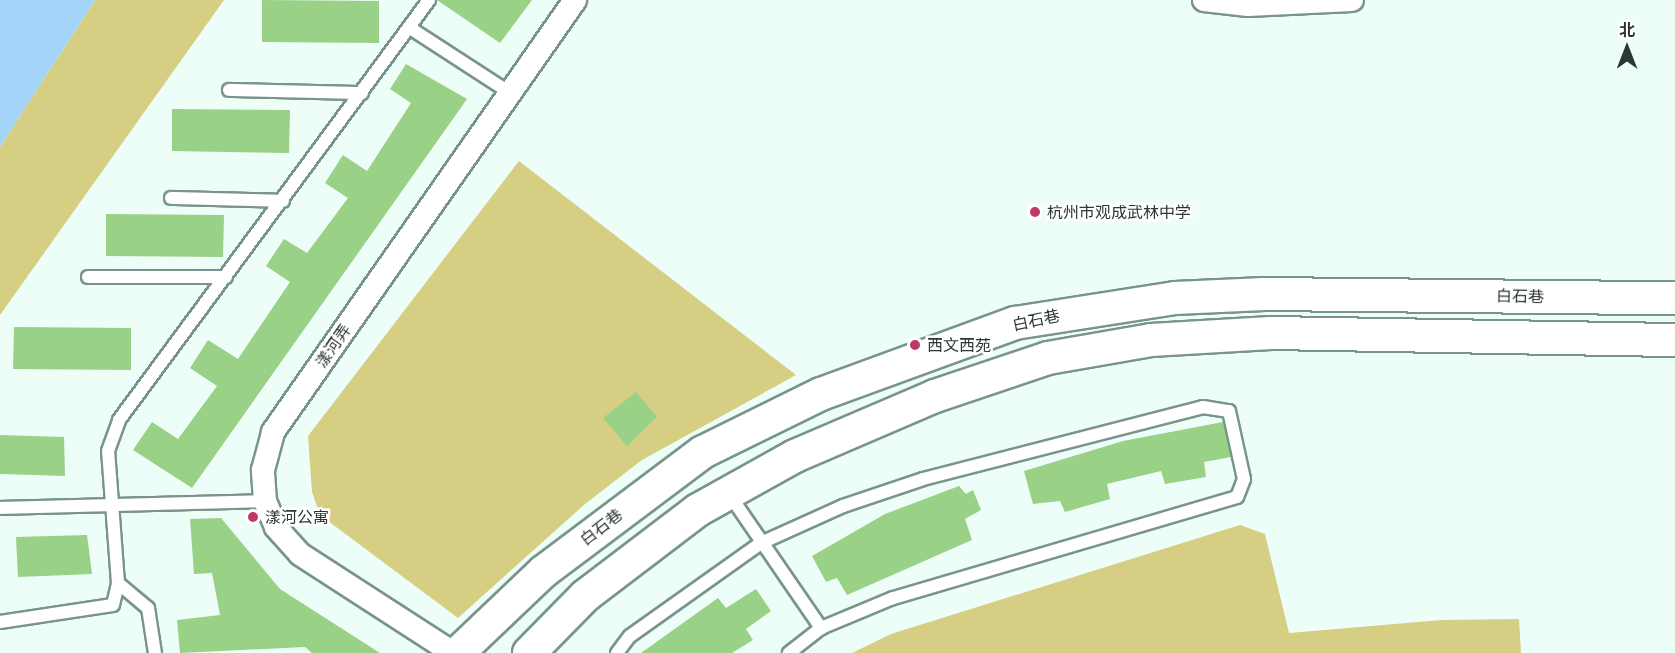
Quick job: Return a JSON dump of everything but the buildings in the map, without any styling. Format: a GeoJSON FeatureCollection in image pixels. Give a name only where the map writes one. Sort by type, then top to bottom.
{"type":"FeatureCollection","features":[{"type":"Feature","properties":{"kind":"main road","name":"白石巷"},"geometry":{"type":"LineString","coordinates":[[459,653],[543,572],[703,452],[821,394],[1015,323],[1175,298],[1264,294],[1675,298]]}},
{"type":"Feature","properties":{"kind":"main road"},"geometry":{"type":"LineString","coordinates":[[529,653],[585,596],[698,510],[795,456],[935,396],[1048,358],[1150,340],[1270,333],[1675,340]]}},
{"type":"Feature","properties":{"kind":"street","name":"漾河弄"},"geometry":{"type":"LineString","coordinates":[[453,653],[300,554],[276,527],[264,501],[263,470],[273,432],[575,0]]}},
{"type":"Feature","properties":{"kind":"street"},"geometry":{"type":"LineString","coordinates":[[1204,0],[1248,5],[1352,0]]}},
{"type":"Feature","properties":{"kind":"lane"},"geometry":{"type":"LineString","coordinates":[[0,621],[113,605],[118,583],[110,506],[108,451],[119,420],[283,201],[429,0]]}},
{"type":"Feature","properties":{"kind":"lane"},"geometry":{"type":"LineString","coordinates":[[410,28],[510,93]]}},
{"type":"Feature","properties":{"kind":"lane"},"geometry":{"type":"LineString","coordinates":[[229,90],[362,93]]}},
{"type":"Feature","properties":{"kind":"lane"},"geometry":{"type":"LineString","coordinates":[[171,198],[283,201]]}},
{"type":"Feature","properties":{"kind":"lane"},"geometry":{"type":"LineString","coordinates":[[88,277],[226,277]]}},
{"type":"Feature","properties":{"kind":"lane"},"geometry":{"type":"LineString","coordinates":[[617,653],[630,636],[761,543],[843,506],[923,479],[1203,407],[1229,411],[1244,479],[1237,498],[893,598],[821,628],[789,653]]}},
{"type":"Feature","properties":{"kind":"lane"},"geometry":{"type":"LineString","coordinates":[[728,493],[821,628]]}},
{"type":"Feature","properties":{"kind":"lane"},"geometry":{"type":"LineString","coordinates":[[0,508],[264,501]]}},
{"type":"Feature","properties":{"kind":"lane"},"geometry":{"type":"LineString","coordinates":[[118,583],[148,609],[155,653]]}},
{"type":"Feature","properties":{"kind":"shaded area"},"geometry":{"type":"Polygon","coordinates":[[[95,0],[224,0],[0,315],[0,147],[95,0]]]}},
{"type":"Feature","properties":{"kind":"shaded area"},"geometry":{"type":"Polygon","coordinates":[[[519,161],[796,375],[642,460],[585,504],[458,618],[320,515],[312,492],[308,436],[519,161]]]}},
{"type":"Feature","properties":{"kind":"shaded area"},"geometry":{"type":"Polygon","coordinates":[[[1240,525],[1265,534],[1289,633],[1442,620],[1519,619],[1521,653],[852,653],[891,634],[1240,525]]]}},
{"type":"Feature","properties":{"kind":"water"},"geometry":{"type":"Polygon","coordinates":[[[0,0],[95,0],[0,147],[0,0]]]}},
{"type":"Feature","properties":{"kind":"place","name":"杭州市观成武林中学"},"geometry":{"type":"Point","coordinates":[1035,212]}},
{"type":"Feature","properties":{"kind":"place","name":"西文西苑"},"geometry":{"type":"Point","coordinates":[915,345]}},
{"type":"Feature","properties":{"kind":"place","name":"漾河公寓"},"geometry":{"type":"Point","coordinates":[253,517]}}]}
